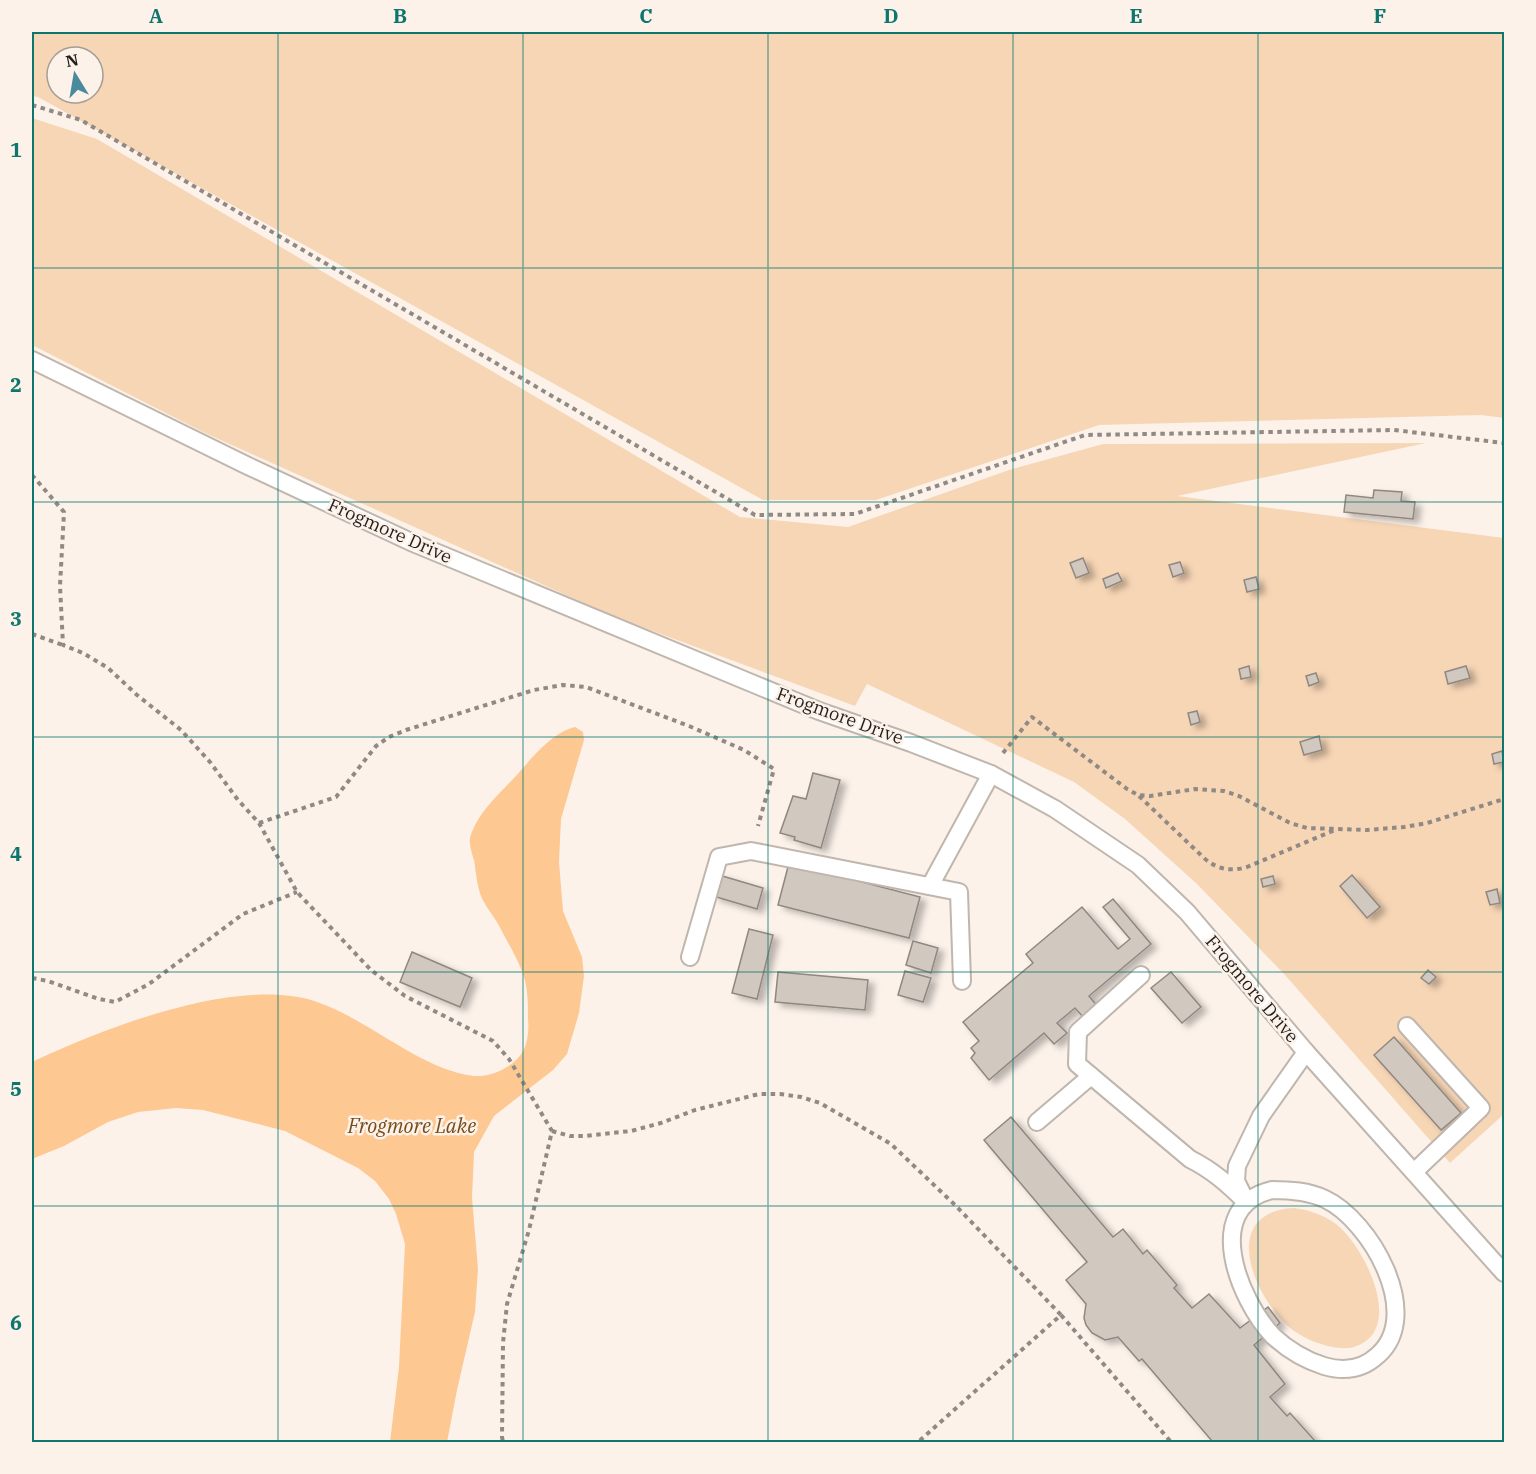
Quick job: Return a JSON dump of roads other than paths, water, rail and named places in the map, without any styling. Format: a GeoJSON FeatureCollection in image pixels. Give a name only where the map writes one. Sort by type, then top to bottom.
{"type":"FeatureCollection","features":[{"type":"Feature","properties":{"kind":"lane","name":"Frogmore Drive"},"geometry":{"type":"LineString","coordinates":[[32,360],[246,465],[411,542],[819,711],[991,774],[1055,809],[1138,865],[1187,912],[1306,1052],[1504,1273]]}},
{"type":"Feature","properties":{"kind":"lane"},"geometry":{"type":"LineString","coordinates":[[930,886],[991,774]]}},
{"type":"Feature","properties":{"kind":"lane"},"geometry":{"type":"LineString","coordinates":[[690,957],[718,857],[751,851],[959,892],[962,981]]}},
{"type":"Feature","properties":{"kind":"lane"},"geometry":{"type":"LineString","coordinates":[[1142,975],[1078,1032],[1077,1064],[1190,1159],[1209,1168],[1225,1181],[1246,1202]]}},
{"type":"Feature","properties":{"kind":"lane"},"geometry":{"type":"LineString","coordinates":[[1407,1026],[1481,1108],[1414,1172]]}},
{"type":"Feature","properties":{"kind":"lane"},"geometry":{"type":"LineString","coordinates":[[1246,1202],[1236,1181],[1237,1166],[1261,1116],[1306,1052]]}},
{"type":"Feature","properties":{"kind":"lane"},"geometry":{"type":"LineString","coordinates":[[1037,1122],[1091,1076]]}},
{"type":"Feature","properties":{"kind":"lane"},"geometry":{"type":"LineString","coordinates":[[1272,1190],[1295,1190],[1309,1193],[1339,1207],[1361,1229],[1383,1262],[1394,1301],[1394,1328],[1389,1342],[1373,1360],[1356,1368],[1345,1370],[1318,1364],[1288,1348],[1263,1324],[1246,1295],[1233,1256],[1233,1224],[1237,1212],[1246,1202],[1258,1194],[1272,1190]]}},
{"type":"Feature","properties":{"kind":"water","name":"Frogmore Lake"},"geometry":{"type":"Polygon","coordinates":[[[575,727],[583,732],[584,740],[561,819],[559,862],[563,911],[582,957],[584,976],[579,1013],[567,1054],[553,1070],[494,1116],[474,1152],[472,1198],[478,1269],[475,1312],[447,1442],[390,1442],[399,1367],[405,1244],[389,1199],[375,1181],[358,1168],[285,1131],[203,1110],[176,1108],[138,1112],[108,1122],[64,1146],[32,1159],[32,1062],[96,1034],[172,1009],[250,995],[285,995],[317,1002],[336,1010],[414,1054],[454,1072],[480,1076],[504,1069],[519,1057],[526,1044],[528,1003],[526,987],[516,957],[481,896],[470,838],[483,812],[535,754],[550,740],[575,727]]]}}]}
